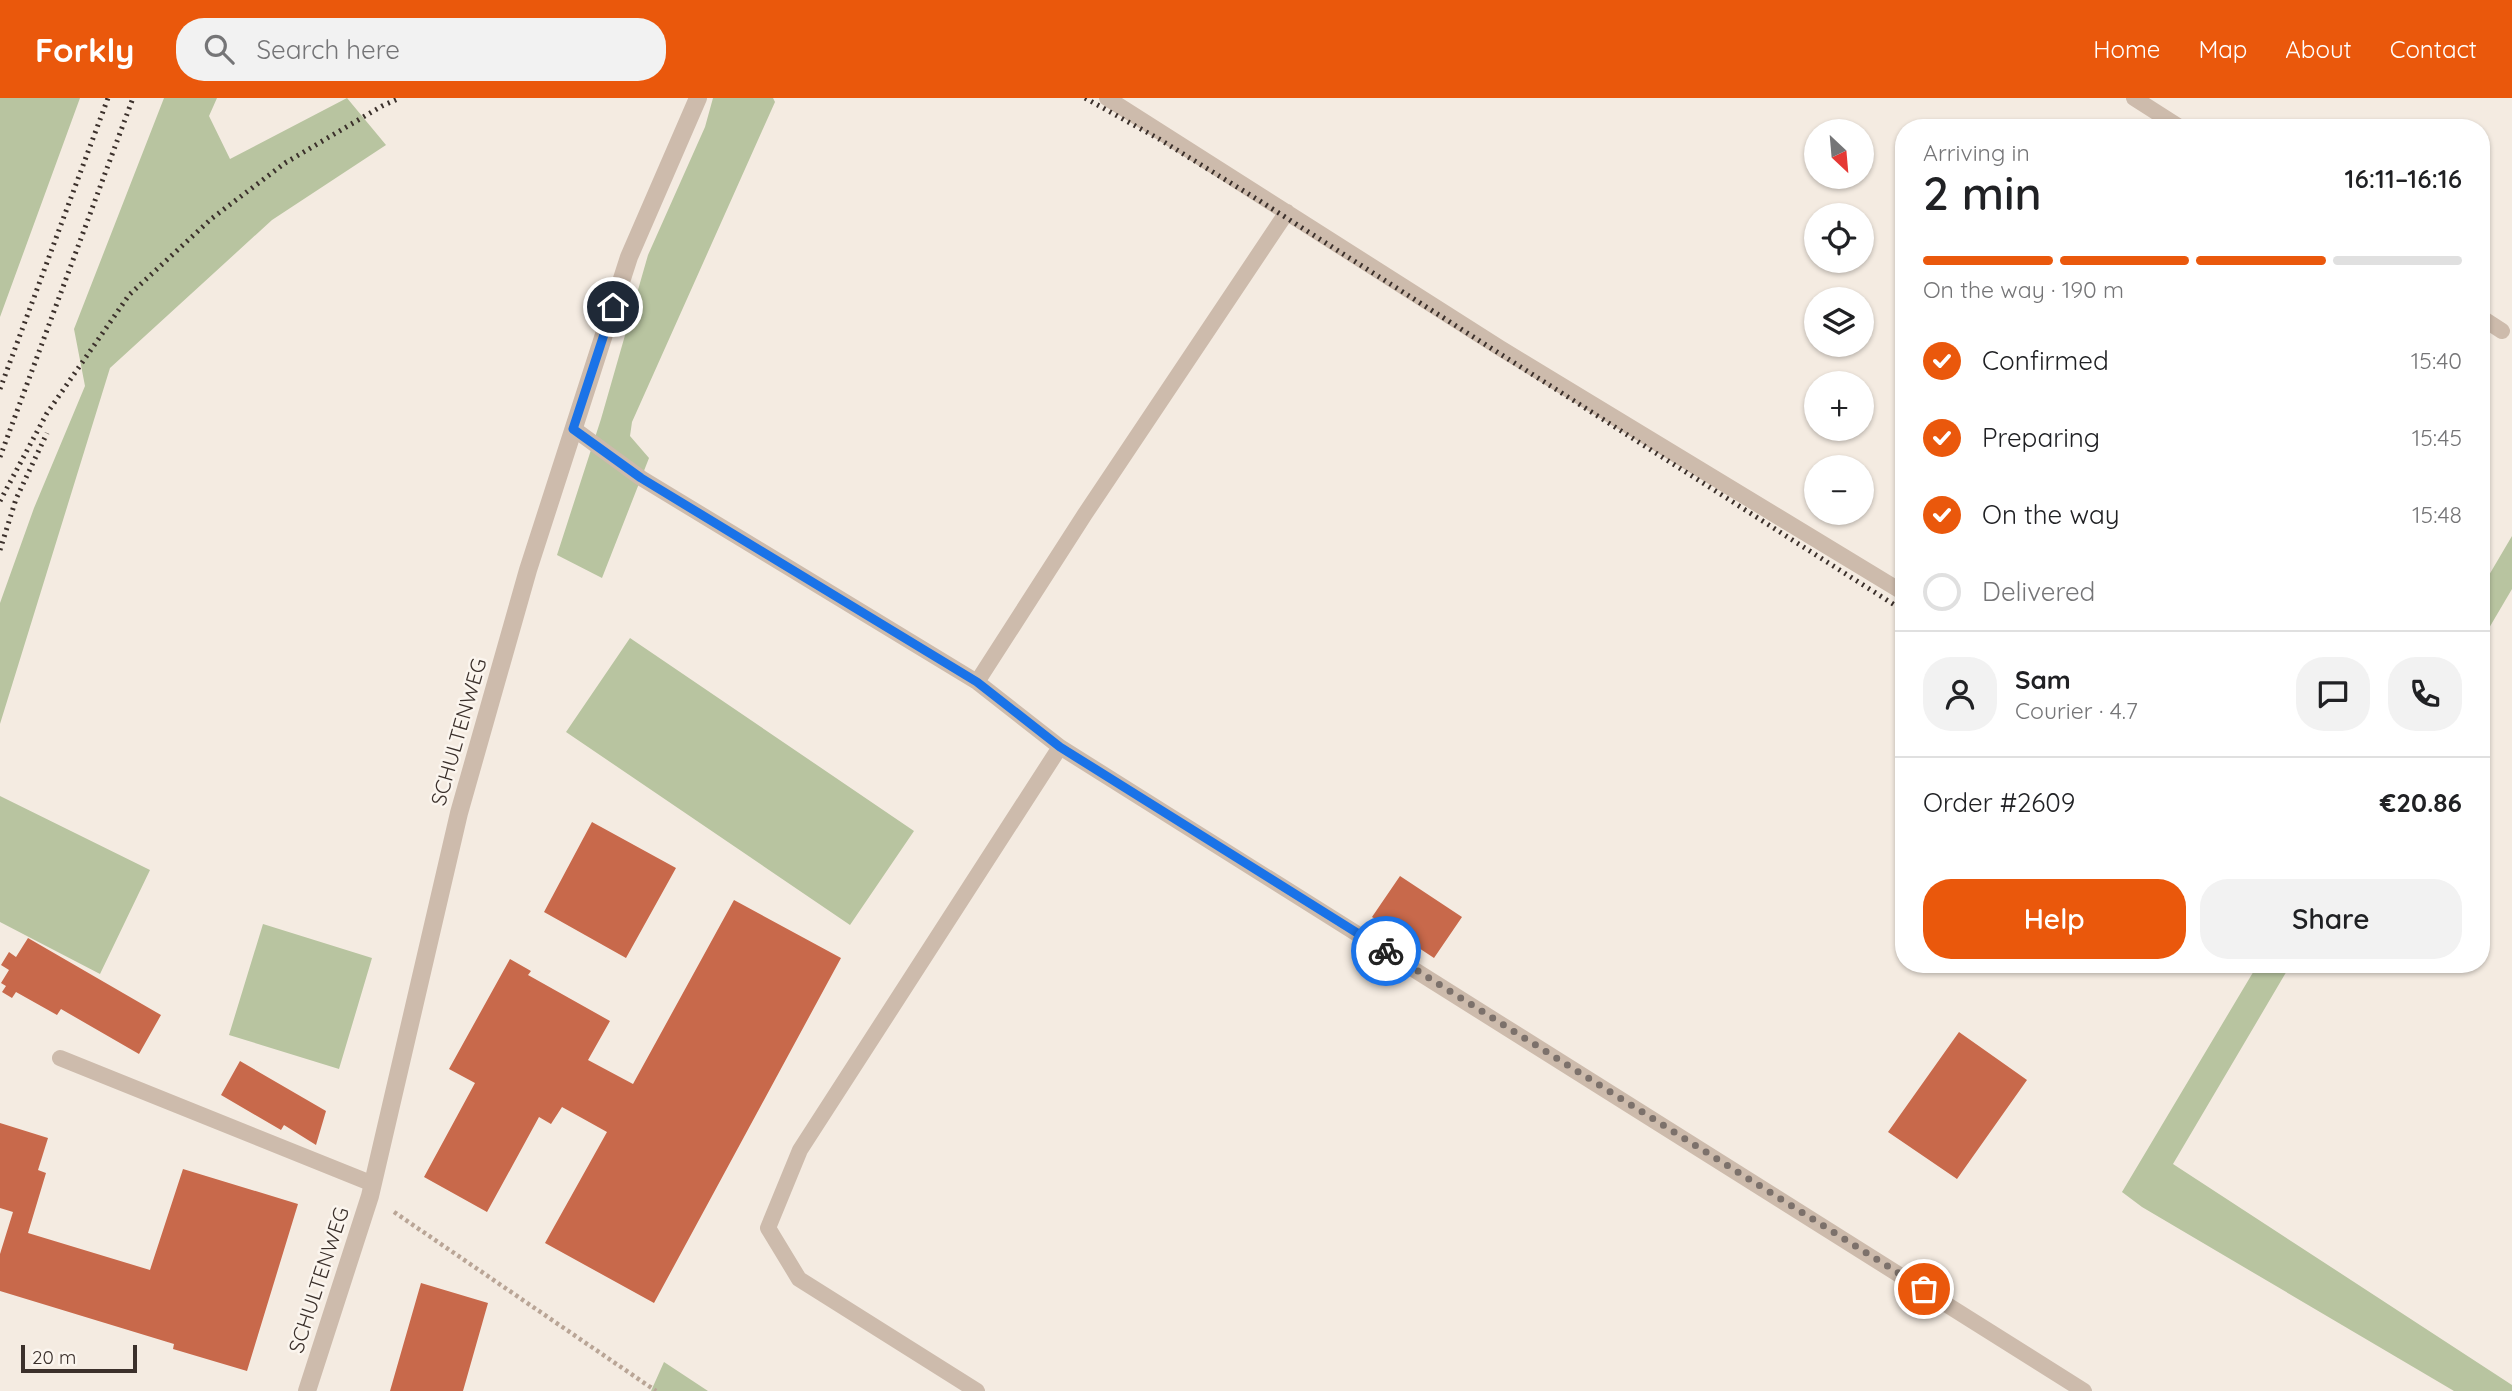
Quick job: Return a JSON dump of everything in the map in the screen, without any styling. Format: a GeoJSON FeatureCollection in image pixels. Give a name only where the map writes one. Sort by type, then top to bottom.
{"type":"FeatureCollection","features":[{"type":"Feature","properties":{"kind":"street","name":"SCHULTENWEG"},"geometry":{"type":"LineString","coordinates":[[307,1391],[372,1190],[459,813],[528,570],[629,257],[698,98]]}},
{"type":"Feature","properties":{"kind":"lane"},"geometry":{"type":"LineString","coordinates":[[1107,98],[1500,348],[1895,588]]}},
{"type":"Feature","properties":{"kind":"lane"},"geometry":{"type":"LineString","coordinates":[[2134,98],[2167,119]]}},
{"type":"Feature","properties":{"kind":"lane"},"geometry":{"type":"LineString","coordinates":[[977,682],[1084,514],[1287,212]]}},
{"type":"Feature","properties":{"kind":"lane"},"geometry":{"type":"LineString","coordinates":[[2490,323],[2502,331]]}},
{"type":"Feature","properties":{"kind":"lane"},"geometry":{"type":"LineString","coordinates":[[573,429],[641,478],[977,682],[1060,747],[2084,1391]]}},
{"type":"Feature","properties":{"kind":"lane"},"geometry":{"type":"LineString","coordinates":[[977,1391],[799,1279],[768,1227],[800,1150],[1060,747]]}},
{"type":"Feature","properties":{"kind":"lane"},"geometry":{"type":"LineString","coordinates":[[60,1058],[372,1190]]}},
{"type":"Feature","properties":{"kind":"path"},"geometry":{"type":"LineString","coordinates":[[372,1190],[656,1391]]}},
{"type":"Feature","properties":{"kind":"green space"},"geometry":{"type":"Polygon","coordinates":[[[0,98],[80,98],[0,317],[0,98]]]}},
{"type":"Feature","properties":{"kind":"green space"},"geometry":{"type":"Polygon","coordinates":[[[164,98],[217,98],[209,116],[230,159],[347,98],[386,145],[272,220],[110,368],[0,724],[0,603],[34,508],[85,386],[74,329],[164,98]]]}},
{"type":"Feature","properties":{"kind":"green space"},"geometry":{"type":"Polygon","coordinates":[[[713,98],[773,98],[775,102],[632,422],[630,436],[649,458],[602,578],[557,555],[601,419],[648,255],[705,127],[713,98]]]}},
{"type":"Feature","properties":{"kind":"green space"},"geometry":{"type":"Polygon","coordinates":[[[2512,536],[2512,589],[2490,626],[2490,573],[2512,536]]]}},
{"type":"Feature","properties":{"kind":"green space"},"geometry":{"type":"Polygon","coordinates":[[[630,638],[914,831],[850,925],[566,732],[630,638]]]}},
{"type":"Feature","properties":{"kind":"green space"},"geometry":{"type":"Polygon","coordinates":[[[0,796],[150,870],[100,974],[0,922],[0,796]]]}},
{"type":"Feature","properties":{"kind":"green space"},"geometry":{"type":"Polygon","coordinates":[[[263,924],[372,958],[339,1069],[229,1035],[263,924]]]}},
{"type":"Feature","properties":{"kind":"green space"},"geometry":{"type":"Polygon","coordinates":[[[2253,973],[2286,973],[2173,1164],[2512,1385],[2512,1391],[2454,1391],[2142,1207],[2122,1192],[2253,973]]]}},
{"type":"Feature","properties":{"kind":"green space"},"geometry":{"type":"Polygon","coordinates":[[[664,1362],[708,1391],[651,1391],[664,1362]]]}},
{"type":"Feature","properties":{"kind":"building"},"geometry":{"type":"Polygon","coordinates":[[[592,822],[676,868],[626,958],[544,912],[592,822]]]}},
{"type":"Feature","properties":{"kind":"building"},"geometry":{"type":"Polygon","coordinates":[[[1400,876],[1462,917],[1434,958],[1372,917],[1400,876]]]}},
{"type":"Feature","properties":{"kind":"building"},"geometry":{"type":"Polygon","coordinates":[[[734,900],[841,958],[654,1303],[545,1243],[607,1132],[562,1107],[551,1124],[539,1117],[487,1212],[424,1177],[475,1083],[449,1069],[510,959],[531,971],[528,975],[610,1021],[588,1060],[633,1084],[734,900]]]}},
{"type":"Feature","properties":{"kind":"building"},"geometry":{"type":"Polygon","coordinates":[[[28,938],[161,1015],[139,1054],[61,1009],[57,1015],[16,992],[12,998],[2,992],[6,986],[1,983],[9,970],[1,965],[9,952],[16,957],[28,938]]]}},
{"type":"Feature","properties":{"kind":"building"},"geometry":{"type":"Polygon","coordinates":[[[1959,1032],[2027,1080],[1957,1179],[1888,1132],[1959,1032]]]}},
{"type":"Feature","properties":{"kind":"building"},"geometry":{"type":"Polygon","coordinates":[[[240,1061],[326,1111],[316,1145],[284,1125],[281,1130],[221,1095],[240,1061]]]}},
{"type":"Feature","properties":{"kind":"building"},"geometry":{"type":"Polygon","coordinates":[[[0,1123],[48,1138],[38,1170],[46,1173],[28,1233],[150,1270],[183,1169],[298,1204],[247,1371],[173,1349],[174,1344],[0,1291],[0,1254],[13,1212],[0,1208],[0,1123]]]}},
{"type":"Feature","properties":{"kind":"building"},"geometry":{"type":"Polygon","coordinates":[[[421,1283],[488,1303],[463,1391],[390,1391],[421,1283]]]}},
{"type":"Feature","properties":{"kind":"railway"},"geometry":{"type":"LineString","coordinates":[[0,389],[108,98]]}},
{"type":"Feature","properties":{"kind":"railway"},"geometry":{"type":"LineString","coordinates":[[0,457],[133,98]]}},
{"type":"Feature","properties":{"kind":"railway"},"geometry":{"type":"LineString","coordinates":[[0,501],[47,413],[129,295],[211,219],[285,163],[400,98]]}},
{"type":"Feature","properties":{"kind":"railway"},"geometry":{"type":"LineString","coordinates":[[1085,98],[1159,139],[1260,201],[1895,605]]}},
{"type":"Feature","properties":{"kind":"railway"},"geometry":{"type":"LineString","coordinates":[[0,550],[16,499],[47,433]]}},
{"type":"Feature","properties":{"kind":"way so far"},"geometry":{"type":"LineString","coordinates":[[1386,951],[1924,1289]]}},
{"type":"Feature","properties":{"kind":"route"},"geometry":{"type":"LineString","coordinates":[[613,307],[573,429],[641,478],[977,682],[1060,747],[1386,951]]}}]}
